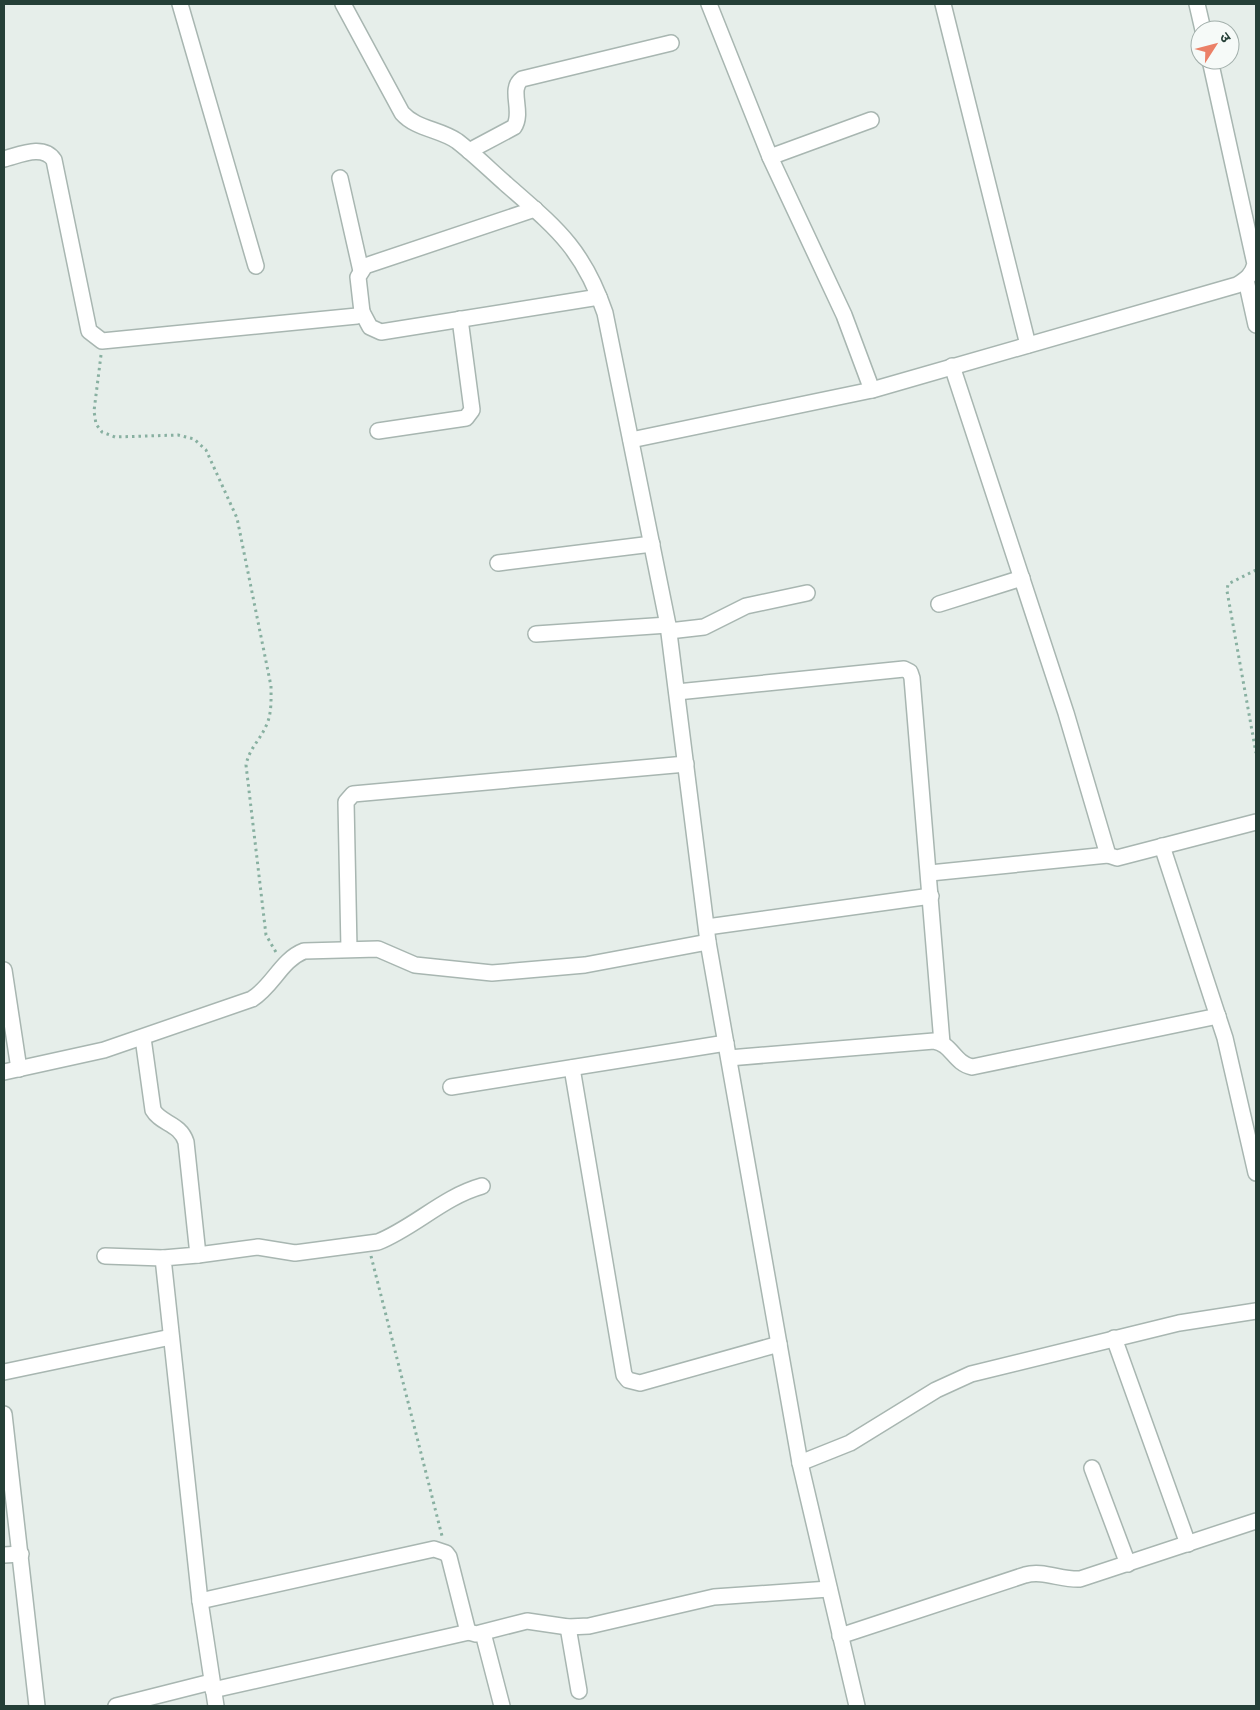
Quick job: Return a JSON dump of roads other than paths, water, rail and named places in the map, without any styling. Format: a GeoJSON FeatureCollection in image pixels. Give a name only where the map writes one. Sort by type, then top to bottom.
{"type":"FeatureCollection","features":[{"type":"Feature","properties":{"kind":"street"},"geometry":{"type":"LineString","coordinates":[[180,4],[256,266]]}},
{"type":"Feature","properties":{"kind":"street"},"geometry":{"type":"LineString","coordinates":[[343,4],[402,114],[414,122],[455,140],[556,228],[579,255],[605,312],[669,628],[708,942],[800,1463],[857,1706]]}},
{"type":"Feature","properties":{"kind":"street"},"geometry":{"type":"LineString","coordinates":[[709,4],[770,157],[844,315],[872,390]]}},
{"type":"Feature","properties":{"kind":"street"},"geometry":{"type":"LineString","coordinates":[[942,4],[1028,345]]}},
{"type":"Feature","properties":{"kind":"street"},"geometry":{"type":"LineString","coordinates":[[1197,4],[1201,20]]}},
{"type":"Feature","properties":{"kind":"street"},"geometry":{"type":"LineString","coordinates":[[469,151],[514,127],[518,120],[516,88],[522,78],[671,43]]}},
{"type":"Feature","properties":{"kind":"street"},"geometry":{"type":"LineString","coordinates":[[631,440],[872,390],[1237,285],[1246,280],[1252,273],[1255,264],[1212,70]]}},
{"type":"Feature","properties":{"kind":"street"},"geometry":{"type":"LineString","coordinates":[[770,157],[871,120]]}},
{"type":"Feature","properties":{"kind":"street"},"geometry":{"type":"LineString","coordinates":[[4,159],[41,151],[49,153],[54,160],[89,331],[102,341],[357,316],[362,312]]}},
{"type":"Feature","properties":{"kind":"street"},"geometry":{"type":"LineString","coordinates":[[340,178],[361,271]]}},
{"type":"Feature","properties":{"kind":"street"},"geometry":{"type":"LineString","coordinates":[[535,209],[365,266],[358,277],[362,312],[370,327],[381,332],[599,297]]}},
{"type":"Feature","properties":{"kind":"street"},"geometry":{"type":"LineString","coordinates":[[1246,280],[1256,325]]}},
{"type":"Feature","properties":{"kind":"street"},"geometry":{"type":"LineString","coordinates":[[378,431],[466,418],[470,415],[472,410],[460,320]]}},
{"type":"Feature","properties":{"kind":"street"},"geometry":{"type":"LineString","coordinates":[[952,366],[1066,713],[1108,855]]}},
{"type":"Feature","properties":{"kind":"street"},"geometry":{"type":"LineString","coordinates":[[498,563],[652,544]]}},
{"type":"Feature","properties":{"kind":"street"},"geometry":{"type":"LineString","coordinates":[[939,604],[1022,578]]}},
{"type":"Feature","properties":{"kind":"street"},"geometry":{"type":"LineString","coordinates":[[536,634],[704,626],[746,606],[806,593]]}},
{"type":"Feature","properties":{"kind":"street"},"geometry":{"type":"LineString","coordinates":[[677,692],[904,669],[910,672],[932,896],[942,1042],[959,1061],[972,1067],[1218,1016]]}},
{"type":"Feature","properties":{"kind":"street"},"geometry":{"type":"LineString","coordinates":[[350,949],[346,802],[353,794],[686,764]]}},
{"type":"Feature","properties":{"kind":"street"},"geometry":{"type":"LineString","coordinates":[[930,873],[1108,855],[1118,858],[1256,822]]}},
{"type":"Feature","properties":{"kind":"street"},"geometry":{"type":"LineString","coordinates":[[1162,846],[1218,1016],[1251,1130],[1256,1173]]}},
{"type":"Feature","properties":{"kind":"street"},"geometry":{"type":"LineString","coordinates":[[707,927],[932,896]]}},
{"type":"Feature","properties":{"kind":"street"},"geometry":{"type":"LineString","coordinates":[[4,970],[11,1070],[79,1056],[143,1038],[252,999],[268,987],[294,955],[304,950],[378,949],[415,964],[492,973],[585,965],[708,942]]}},
{"type":"Feature","properties":{"kind":"street"},"geometry":{"type":"LineString","coordinates":[[143,1038],[153,1110],[156,1115],[180,1129],[186,1142],[198,1254]]}},
{"type":"Feature","properties":{"kind":"street"},"geometry":{"type":"LineString","coordinates":[[451,1087],[572,1068],[727,1051],[942,1042]]}},
{"type":"Feature","properties":{"kind":"street"},"geometry":{"type":"LineString","coordinates":[[572,1068],[624,1375],[628,1380],[640,1383],[779,1344]]}},
{"type":"Feature","properties":{"kind":"street"},"geometry":{"type":"LineString","coordinates":[[105,1256],[163,1258],[258,1247],[295,1253],[367,1244],[391,1236],[453,1197],[482,1186]]}},
{"type":"Feature","properties":{"kind":"street"},"geometry":{"type":"LineString","coordinates":[[163,1258],[200,1601],[216,1706]]}},
{"type":"Feature","properties":{"kind":"street"},"geometry":{"type":"LineString","coordinates":[[800,1463],[850,1443],[936,1390],[971,1374],[1195,1319],[1256,1311]]}},
{"type":"Feature","properties":{"kind":"street"},"geometry":{"type":"LineString","coordinates":[[4,1372],[171,1337]]}},
{"type":"Feature","properties":{"kind":"street"},"geometry":{"type":"LineString","coordinates":[[1114,1338],[1188,1544]]}},
{"type":"Feature","properties":{"kind":"street"},"geometry":{"type":"LineString","coordinates":[[4,1414],[37,1706]]}},
{"type":"Feature","properties":{"kind":"street"},"geometry":{"type":"LineString","coordinates":[[1092,1468],[1128,1564]]}},
{"type":"Feature","properties":{"kind":"street"},"geometry":{"type":"LineString","coordinates":[[840,1636],[1034,1573],[1066,1580],[1080,1579],[1256,1521]]}},
{"type":"Feature","properties":{"kind":"street"},"geometry":{"type":"LineString","coordinates":[[200,1601],[434,1549],[446,1553],[502,1706]]}},
{"type":"Feature","properties":{"kind":"street"},"geometry":{"type":"LineString","coordinates":[[4,1555],[21,1554]]}},
{"type":"Feature","properties":{"kind":"street"},"geometry":{"type":"LineString","coordinates":[[116,1706],[527,1621],[568,1626],[588,1626],[714,1597],[829,1589]]}},
{"type":"Feature","properties":{"kind":"street"},"geometry":{"type":"LineString","coordinates":[[568,1626],[579,1691]]}}]}
